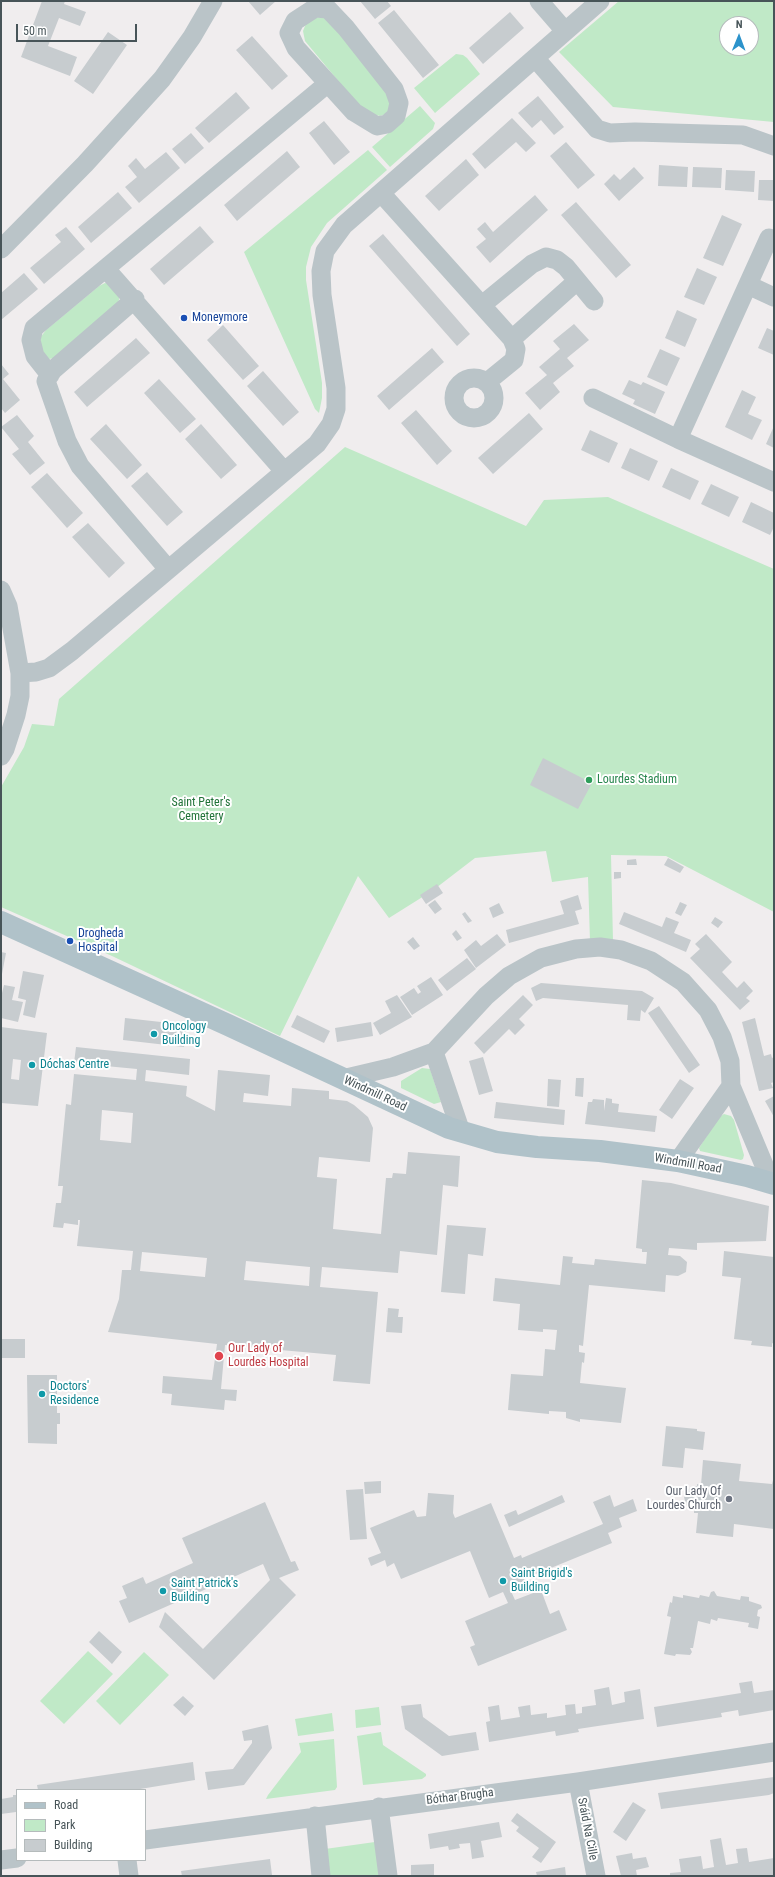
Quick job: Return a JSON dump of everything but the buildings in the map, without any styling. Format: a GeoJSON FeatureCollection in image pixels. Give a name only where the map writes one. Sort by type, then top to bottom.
{"type":"FeatureCollection","features":[{"type":"Feature","properties":{"kind":"main road","name":"Windmill Road"},"geometry":{"type":"LineString","coordinates":[[1,922],[342,1078],[388,1101],[461,1132],[497,1142],[600,1151],[678,1161],[747,1176],[773,1184]]}},
{"type":"Feature","properties":{"kind":"street"},"geometry":{"type":"LineString","coordinates":[[1,249],[85,164],[162,79],[192,37],[213,1]]}},
{"type":"Feature","properties":{"kind":"street"},"geometry":{"type":"LineString","coordinates":[[539,1],[565,31]]}},
{"type":"Feature","properties":{"kind":"street"},"geometry":{"type":"LineString","coordinates":[[20,673],[36,672],[49,668],[72,651],[317,444],[326,433],[336,409],[336,388],[322,295],[320,271],[325,251],[344,225],[600,1]]}},
{"type":"Feature","properties":{"kind":"street"},"geometry":{"type":"LineString","coordinates":[[315,8],[328,9],[346,28],[394,89],[399,103],[396,116],[387,124],[377,126],[354,112],[327,84],[296,48],[289,33],[295,21],[315,8]]}},
{"type":"Feature","properties":{"kind":"street"},"geometry":{"type":"LineString","coordinates":[[535,58],[596,129],[610,133],[635,132],[743,135],[774,146]]}},
{"type":"Feature","properties":{"kind":"street"},"geometry":{"type":"LineString","coordinates":[[50,375],[35,356],[31,340],[34,328],[327,84]]}},
{"type":"Feature","properties":{"kind":"street"},"geometry":{"type":"LineString","coordinates":[[381,193],[512,339],[516,349],[514,360],[487,382]]}},
{"type":"Feature","properties":{"kind":"street"},"geometry":{"type":"LineString","coordinates":[[678,439],[769,238]]}},
{"type":"Feature","properties":{"kind":"street"},"geometry":{"type":"LineString","coordinates":[[482,305],[532,264],[546,257],[557,260],[578,281],[594,301]]}},
{"type":"Feature","properties":{"kind":"street"},"geometry":{"type":"LineString","coordinates":[[106,269],[135,300],[284,471]]}},
{"type":"Feature","properties":{"kind":"street"},"geometry":{"type":"LineString","coordinates":[[512,339],[578,281]]}},
{"type":"Feature","properties":{"kind":"street"},"geometry":{"type":"LineString","coordinates":[[748,286],[774,297]]}},
{"type":"Feature","properties":{"kind":"street"},"geometry":{"type":"LineString","coordinates":[[135,300],[53,370],[46,381],[67,442],[80,466],[168,569]]}},
{"type":"Feature","properties":{"kind":"street"},"geometry":{"type":"LineString","coordinates":[[593,398],[678,439],[774,482]]}},
{"type":"Feature","properties":{"kind":"street"},"geometry":{"type":"LineString","coordinates":[[1,590],[8,606],[20,673],[20,696],[16,715],[5,749],[1,756]]}},
{"type":"Feature","properties":{"kind":"street"},"geometry":{"type":"LineString","coordinates":[[342,1078],[392,1066],[434,1052],[486,996],[509,976],[541,958],[576,949],[600,947],[621,950],[652,961],[683,982],[708,1010],[722,1037],[730,1061],[731,1086],[773,1184]]}},
{"type":"Feature","properties":{"kind":"street"},"geometry":{"type":"LineString","coordinates":[[434,1052],[461,1132]]}},
{"type":"Feature","properties":{"kind":"street"},"geometry":{"type":"LineString","coordinates":[[678,1161],[731,1086]]}},
{"type":"Feature","properties":{"kind":"street","name":"Bóthar Brugha"},"geometry":{"type":"LineString","coordinates":[[146,1840],[379,1807],[578,1782],[774,1752]]}},
{"type":"Feature","properties":{"kind":"street","name":"Sráid Na Cille"},"geometry":{"type":"LineString","coordinates":[[578,1782],[596,1876]]}},
{"type":"Feature","properties":{"kind":"street"},"geometry":{"type":"LineString","coordinates":[[379,1807],[388,1876]]}},
{"type":"Feature","properties":{"kind":"street"},"geometry":{"type":"LineString","coordinates":[[315,1816],[320,1876]]}},
{"type":"Feature","properties":{"kind":"street"},"geometry":{"type":"LineString","coordinates":[[1,1860],[16,1858]]}},
{"type":"Feature","properties":{"kind":"street"},"geometry":{"type":"LineString","coordinates":[[126,1861],[129,1876]]}},
{"type":"Feature","properties":{"kind":"green space"},"geometry":{"type":"Polygon","coordinates":[[[619,1],[774,1],[774,122],[613,107],[559,52],[619,1]]]}},
{"type":"Feature","properties":{"kind":"green space"},"geometry":{"type":"Polygon","coordinates":[[[314,17],[325,18],[333,23],[388,93],[392,105],[389,113],[380,116],[364,112],[305,41],[303,31],[307,21],[314,17]]]}},
{"type":"Feature","properties":{"kind":"green space"},"geometry":{"type":"Polygon","coordinates":[[[456,54],[463,55],[467,58],[480,74],[435,113],[414,88],[456,54]]]}},
{"type":"Feature","properties":{"kind":"green space"},"geometry":{"type":"Polygon","coordinates":[[[420,106],[435,123],[433,129],[390,167],[372,147],[420,106]]]}},
{"type":"Feature","properties":{"kind":"green space"},"geometry":{"type":"Polygon","coordinates":[[[368,150],[387,170],[327,223],[311,247],[306,267],[306,280],[322,383],[322,398],[319,413],[315,409],[244,252],[368,150]]]}},
{"type":"Feature","properties":{"kind":"green space"},"geometry":{"type":"Polygon","coordinates":[[[105,283],[112,284],[119,295],[119,300],[116,307],[59,357],[49,359],[43,356],[40,338],[46,330],[99,286],[105,283]]]}},
{"type":"Feature","properties":{"kind":"green space","name":"Saint Peter's Cemetery"},"geometry":{"type":"Polygon","coordinates":[[[345,447],[526,526],[544,500],[608,497],[774,569],[774,912],[666,856],[611,855],[613,941],[590,941],[588,877],[552,882],[546,851],[475,858],[432,891],[389,918],[358,876],[280,1036],[112,956],[1,907],[1,787],[24,747],[32,724],[54,726],[59,699],[345,447]]]}},
{"type":"Feature","properties":{"kind":"green space"},"geometry":{"type":"Polygon","coordinates":[[[422,1068],[430,1069],[441,1102],[434,1104],[401,1088],[401,1081],[422,1068]]]}},
{"type":"Feature","properties":{"kind":"green space"},"geometry":{"type":"Polygon","coordinates":[[[724,1114],[731,1116],[734,1120],[744,1155],[743,1159],[741,1160],[700,1151],[699,1148],[718,1118],[724,1114]]]}},
{"type":"Feature","properties":{"kind":"green space"},"geometry":{"type":"Polygon","coordinates":[[[88,1651],[113,1674],[64,1724],[40,1701],[88,1651]]]}},
{"type":"Feature","properties":{"kind":"green space"},"geometry":{"type":"Polygon","coordinates":[[[144,1652],[169,1675],[120,1725],[96,1701],[144,1652]]]}},
{"type":"Feature","properties":{"kind":"green space"},"geometry":{"type":"Polygon","coordinates":[[[379,1707],[381,1725],[356,1728],[355,1710],[379,1707]]]}},
{"type":"Feature","properties":{"kind":"green space"},"geometry":{"type":"Polygon","coordinates":[[[332,1713],[334,1731],[298,1736],[295,1719],[332,1713]]]}},
{"type":"Feature","properties":{"kind":"green space"},"geometry":{"type":"Polygon","coordinates":[[[381,1732],[383,1745],[426,1774],[426,1776],[422,1779],[363,1785],[357,1736],[381,1732]]]}},
{"type":"Feature","properties":{"kind":"green space"},"geometry":{"type":"Polygon","coordinates":[[[334,1739],[337,1787],[335,1790],[266,1799],[301,1752],[299,1743],[334,1739]]]}},
{"type":"Feature","properties":{"kind":"green space"},"geometry":{"type":"Polygon","coordinates":[[[382,1841],[385,1876],[328,1876],[325,1849],[382,1841]]]}},
{"type":"Feature","properties":{"kind":"place","name":"Moneymore"},"geometry":{"type":"Point","coordinates":[184,318]}},
{"type":"Feature","properties":{"kind":"place","name":"Lourdes Stadium"},"geometry":{"type":"Point","coordinates":[589,780]}},
{"type":"Feature","properties":{"kind":"place","name":"Drogheda Hospital"},"geometry":{"type":"Point","coordinates":[70,941]}},
{"type":"Feature","properties":{"kind":"place","name":"Oncology Building"},"geometry":{"type":"Point","coordinates":[154,1034]}},
{"type":"Feature","properties":{"kind":"place","name":"Dóchas Centre"},"geometry":{"type":"Point","coordinates":[32,1065]}},
{"type":"Feature","properties":{"kind":"place","name":"Our Lady of Lourdes Hospital"},"geometry":{"type":"Point","coordinates":[219,1356]}},
{"type":"Feature","properties":{"kind":"place","name":"Doctors' Residence"},"geometry":{"type":"Point","coordinates":[42,1394]}},
{"type":"Feature","properties":{"kind":"place","name":"Our Lady Of Lourdes Church"},"geometry":{"type":"Point","coordinates":[729,1499]}},
{"type":"Feature","properties":{"kind":"place","name":"Saint Brigid's Building"},"geometry":{"type":"Point","coordinates":[503,1581]}},
{"type":"Feature","properties":{"kind":"place","name":"Saint Patrick's Building"},"geometry":{"type":"Point","coordinates":[163,1591]}}]}
